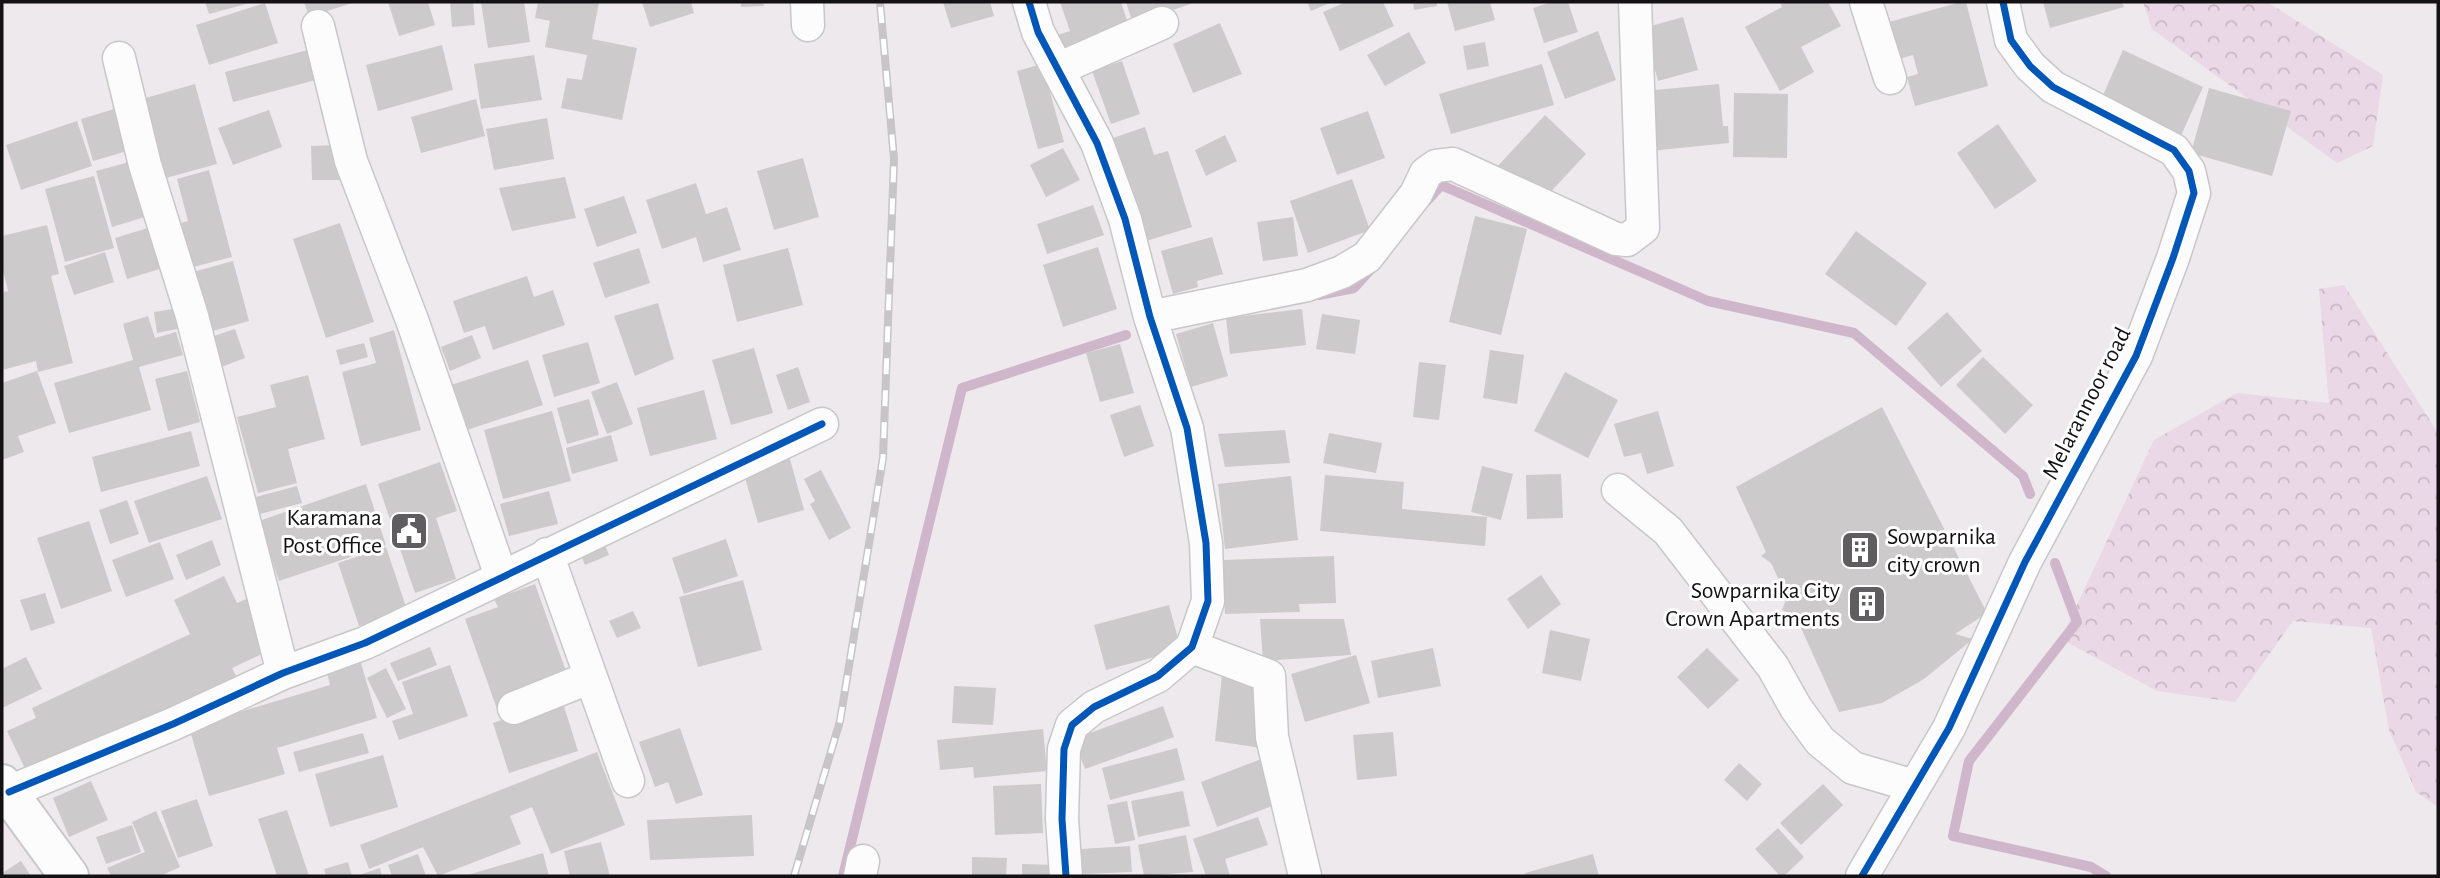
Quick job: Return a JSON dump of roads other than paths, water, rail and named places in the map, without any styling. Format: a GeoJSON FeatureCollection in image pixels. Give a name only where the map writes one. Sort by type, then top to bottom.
{"type":"FeatureCollection","features":[{"type":"Feature","properties":{"kind":"main road"},"geometry":{"type":"LineString","coordinates":[[5,788],[69,876]]}},
{"type":"Feature","properties":{"kind":"street"},"geometry":{"type":"LineString","coordinates":[[1029,2],[1038,32],[1097,143],[1121,206],[1150,317],[1187,428],[1206,543],[1208,601],[1192,647],[1158,676],[1094,707],[1072,724],[1064,749],[1062,820],[1066,876]]}},
{"type":"Feature","properties":{"kind":"street"},"geometry":{"type":"LineString","coordinates":[[1150,317],[1307,285],[1342,272],[1367,257],[1416,194],[1426,173],[1436,166],[1453,164],[1616,239],[1627,240],[1643,228],[1635,2]]}},
{"type":"Feature","properties":{"kind":"street"},"geometry":{"type":"LineString","coordinates":[[1866,2],[1890,78]]}},
{"type":"Feature","properties":{"kind":"street","name":"Melarannoor road"},"geometry":{"type":"LineString","coordinates":[[1862,876],[1949,728],[2025,562],[2136,356],[2194,193],[2189,171],[2174,150],[2053,87],[2030,66],[2011,40],[2003,2]]}},
{"type":"Feature","properties":{"kind":"street"},"geometry":{"type":"LineString","coordinates":[[1058,69],[1162,23]]}},
{"type":"Feature","properties":{"kind":"street"},"geometry":{"type":"LineString","coordinates":[[318,26],[351,161],[412,320],[501,576]]}},
{"type":"Feature","properties":{"kind":"street"},"geometry":{"type":"LineString","coordinates":[[118,58],[145,164],[195,329],[283,673]]}},
{"type":"Feature","properties":{"kind":"street"},"geometry":{"type":"LineString","coordinates":[[5,788],[173,724],[283,673],[365,643],[822,425]]}},
{"type":"Feature","properties":{"kind":"street"},"geometry":{"type":"LineString","coordinates":[[1618,490],[1668,531],[1773,667],[1796,708],[1820,741],[1853,768],[1914,786]]}},
{"type":"Feature","properties":{"kind":"street"},"geometry":{"type":"LineString","coordinates":[[547,554],[628,781]]}},
{"type":"Feature","properties":{"kind":"street"},"geometry":{"type":"LineString","coordinates":[[1192,647],[1269,676],[1272,737],[1305,876]]}},
{"type":"Feature","properties":{"kind":"street"},"geometry":{"type":"LineString","coordinates":[[514,708],[591,677]]}},
{"type":"Feature","properties":{"kind":"waterway"},"geometry":{"type":"LineString","coordinates":[[1427,201],[1441,185],[1708,301],[1854,333],[2023,476],[2030,494]]}},
{"type":"Feature","properties":{"kind":"waterway"},"geometry":{"type":"LineString","coordinates":[[1319,295],[1354,288],[1371,269]]}},
{"type":"Feature","properties":{"kind":"waterway"},"geometry":{"type":"LineString","coordinates":[[843,876],[962,388],[1126,335]]}},
{"type":"Feature","properties":{"kind":"waterway"},"geometry":{"type":"LineString","coordinates":[[2055,563],[2077,622],[1969,761],[1953,836],[2091,867],[2106,876]]}},
{"type":"Feature","properties":{"kind":"railway"},"geometry":{"type":"LineString","coordinates":[[794,876],[840,721],[883,458],[894,159],[880,2]]}},
{"type":"Feature","properties":{"kind":"place","name":"Karamana Post Office"},"geometry":{"type":"Point","coordinates":[409,531]}},
{"type":"Feature","properties":{"kind":"place","name":"Sowparnika city crown"},"geometry":{"type":"Point","coordinates":[1860,550]}},
{"type":"Feature","properties":{"kind":"place","name":"Sowparnika City Crown Apartments"},"geometry":{"type":"Point","coordinates":[1867,604]}}]}
